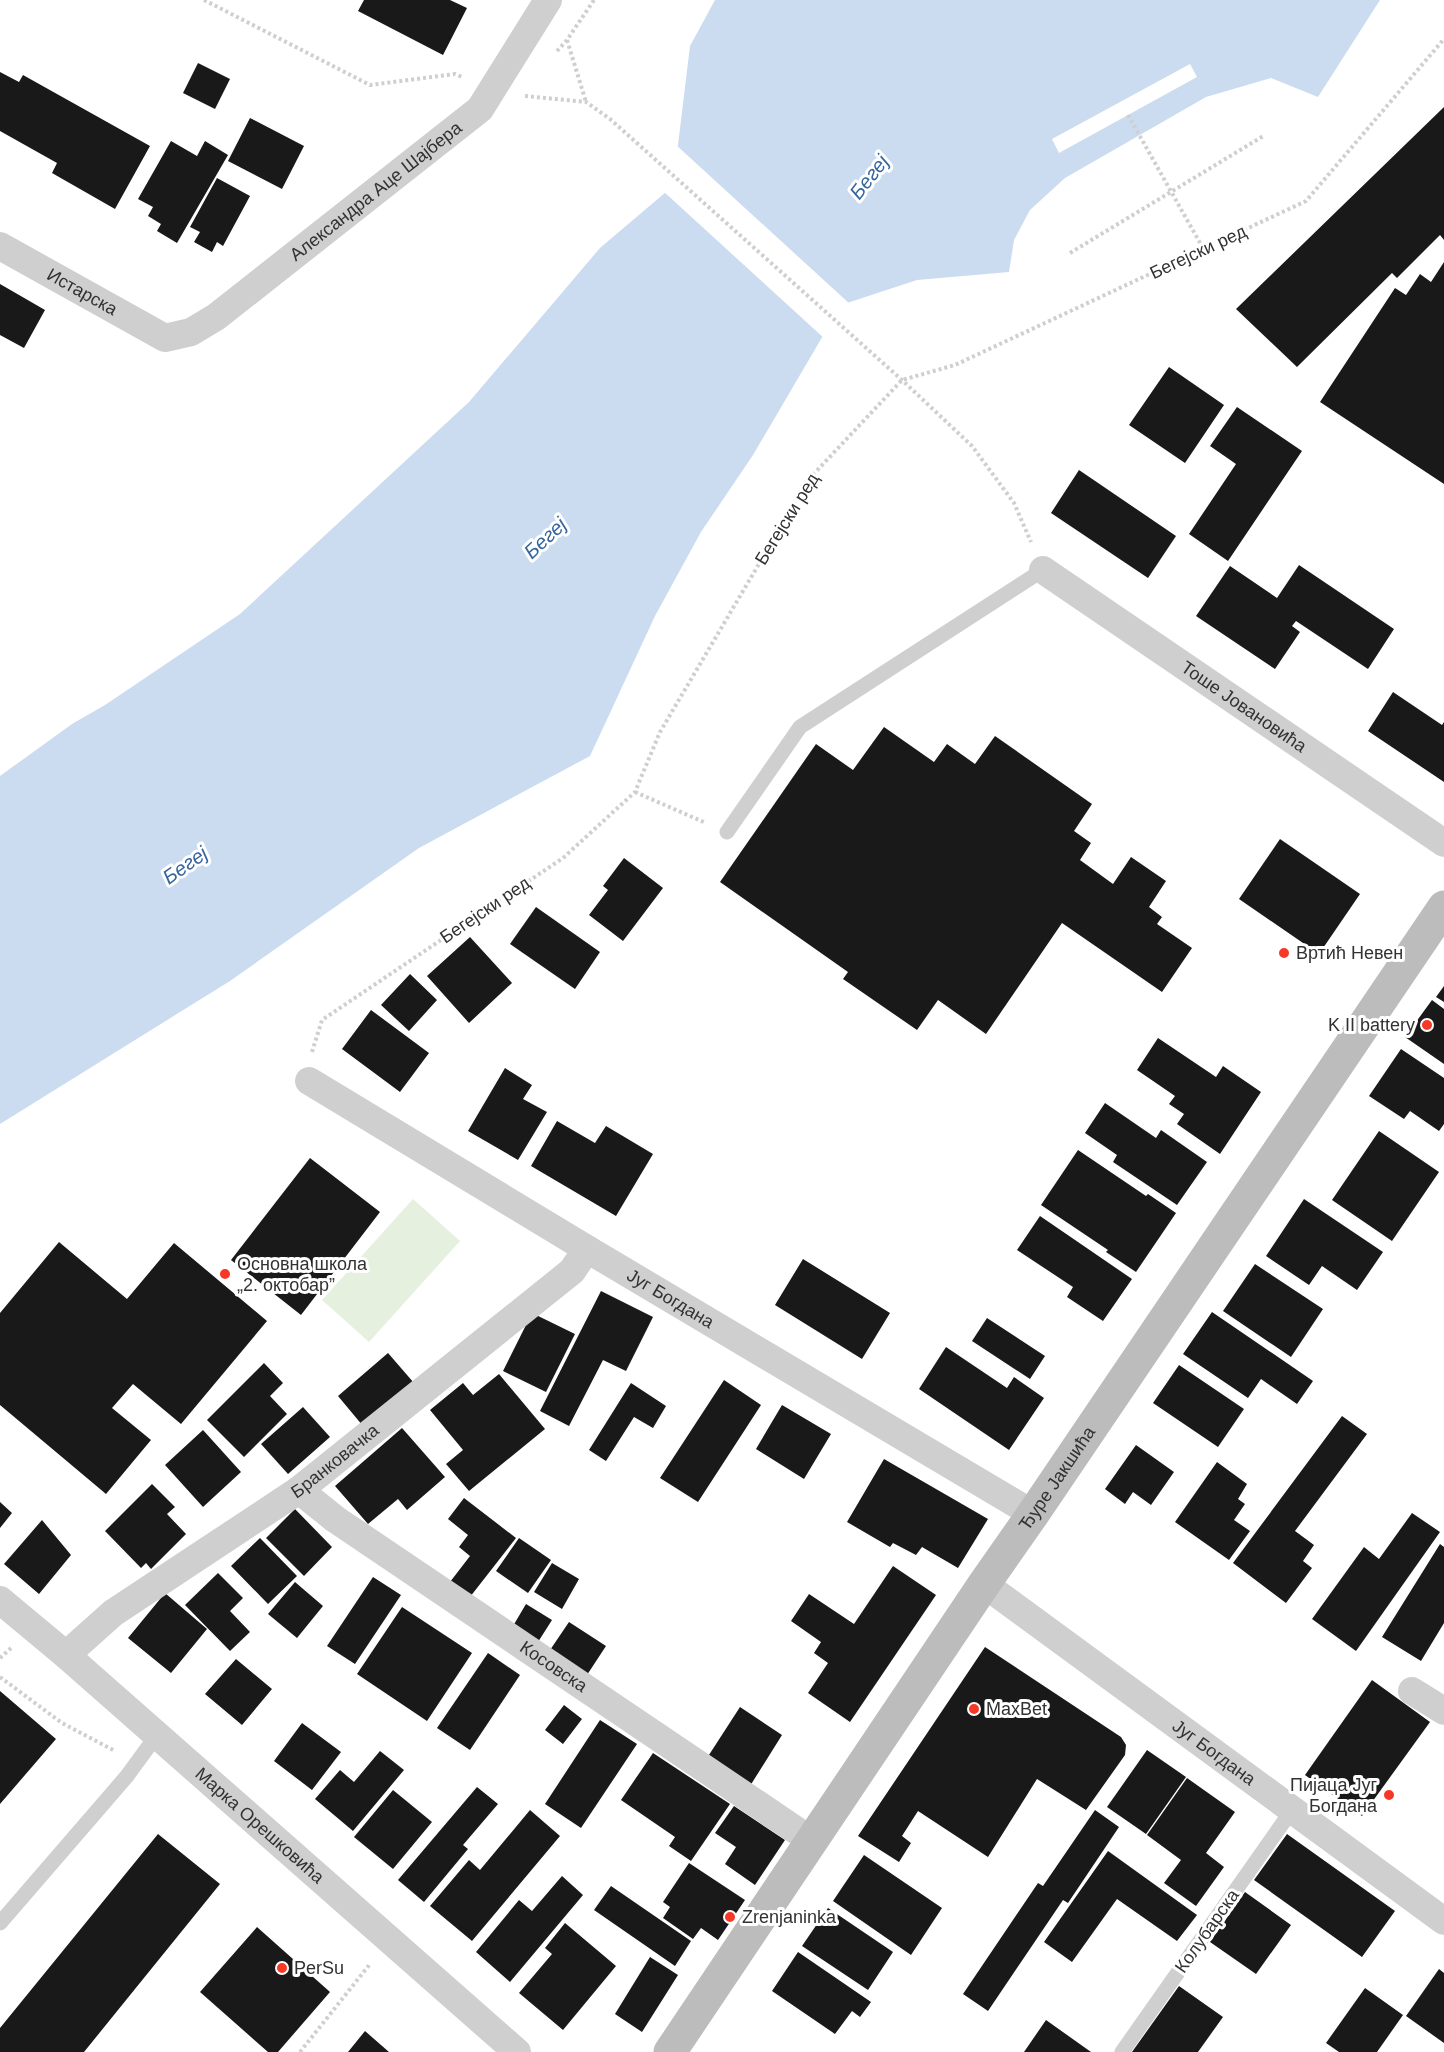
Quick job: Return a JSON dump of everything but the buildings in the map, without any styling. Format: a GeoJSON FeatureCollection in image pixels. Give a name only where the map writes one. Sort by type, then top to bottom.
{"type":"FeatureCollection","features":[{"type":"Feature","properties":{"kind":"street","name":"Александра Аце Шајбера"},"geometry":{"type":"LineString","coordinates":[[165,338],[192,332],[216,317],[480,109],[548,0]]}},
{"type":"Feature","properties":{"kind":"street","name":"Истарска"},"geometry":{"type":"LineString","coordinates":[[0,246],[165,338]]}},
{"type":"Feature","properties":{"kind":"street","name":"Тоше Јовановића"},"geometry":{"type":"LineString","coordinates":[[1043,570],[1444,843]]}},
{"type":"Feature","properties":{"kind":"street","name":"Ђуре Јакшића"},"geometry":{"type":"LineString","coordinates":[[670,2052],[984,1584],[1444,907]]}},
{"type":"Feature","properties":{"kind":"street","name":"Југ Богдана"},"geometry":{"type":"LineString","coordinates":[[309,1081],[587,1250],[1033,1514]]}},
{"type":"Feature","properties":{"kind":"street","name":"Бранковачка"},"geometry":{"type":"LineString","coordinates":[[66,1655],[113,1613],[299,1490],[573,1271],[587,1250]]}},
{"type":"Feature","properties":{"kind":"street","name":"Косовска"},"geometry":{"type":"LineString","coordinates":[[299,1490],[335,1519],[812,1841]]}},
{"type":"Feature","properties":{"kind":"street","name":"Југ Богдана"},"geometry":{"type":"LineString","coordinates":[[984,1584],[1444,1921]]}},
{"type":"Feature","properties":{"kind":"street","name":"Марка Орешковића"},"geometry":{"type":"LineString","coordinates":[[0,1600],[66,1655],[517,2052]]}},
{"type":"Feature","properties":{"kind":"street"},"geometry":{"type":"LineString","coordinates":[[1412,1691],[1444,1711]]}},
{"type":"Feature","properties":{"kind":"lane"},"geometry":{"type":"LineString","coordinates":[[727,832],[800,727],[1043,570]]}},
{"type":"Feature","properties":{"kind":"lane"},"geometry":{"type":"LineString","coordinates":[[0,1923],[157,1736]]}},
{"type":"Feature","properties":{"kind":"lane","name":"Колубарска"},"geometry":{"type":"LineString","coordinates":[[1122,2052],[1293,1810]]}},
{"type":"Feature","properties":{"kind":"path"},"geometry":{"type":"LineString","coordinates":[[204,0],[369,85],[455,74],[492,91],[586,102],[610,118],[879,362],[902,380],[972,446],[1014,503],[1043,570]]}},
{"type":"Feature","properties":{"kind":"path"},"geometry":{"type":"LineString","coordinates":[[563,30],[586,102]]}},
{"type":"Feature","properties":{"kind":"path","name":"Бегејски ред"},"geometry":{"type":"LineString","coordinates":[[309,1081],[307,1071],[322,1020],[563,858],[635,792],[660,732],[809,479],[902,380],[955,365],[1306,201],[1444,39]]}},
{"type":"Feature","properties":{"kind":"path"},"geometry":{"type":"LineString","coordinates":[[1128,115],[1170,194],[1204,250]]}},
{"type":"Feature","properties":{"kind":"path"},"geometry":{"type":"LineString","coordinates":[[1070,253],[1265,135]]}},
{"type":"Feature","properties":{"kind":"path"},"geometry":{"type":"LineString","coordinates":[[635,792],[727,832]]}},
{"type":"Feature","properties":{"kind":"path"},"geometry":{"type":"LineString","coordinates":[[0,1658],[5,1652]]}},
{"type":"Feature","properties":{"kind":"path"},"geometry":{"type":"LineString","coordinates":[[0,1677],[62,1723],[137,1762]]}},
{"type":"Feature","properties":{"kind":"path"},"geometry":{"type":"LineString","coordinates":[[300,2052],[388,1939]]}},
{"type":"Feature","properties":{"kind":"green space"},"geometry":{"type":"Polygon","coordinates":[[[413,1199],[460,1241],[369,1342],[322,1300],[413,1199]]]}},
{"type":"Feature","properties":{"kind":"water","name":"Бегеј"},"geometry":{"type":"Polygon","coordinates":[[[715,0],[1380,0],[1318,97],[1271,78],[1206,97],[1065,178],[1030,210],[1014,240],[1009,272],[917,280],[841,305],[753,455],[701,532],[655,616],[590,756],[419,848],[230,981],[0,1124],[0,776],[72,724],[105,705],[240,614],[469,402],[600,248],[673,186],[690,46],[715,0]]]}},
{"type":"Feature","properties":{"kind":"pier"},"geometry":{"type":"Polygon","coordinates":[[[1190,64],[1197,77],[1059,153],[1052,139],[1190,64]]]}},
{"type":"Feature","properties":{"kind":"pier"},"geometry":{"type":"Polygon","coordinates":[[[675,144],[851,305],[843,308],[825,339],[663,191],[671,184],[675,144]]]}},
{"type":"Feature","properties":{"kind":"place","name":"Вртић Невен"},"geometry":{"type":"Point","coordinates":[1284,953]}},
{"type":"Feature","properties":{"kind":"place","name":"K II battery"},"geometry":{"type":"Point","coordinates":[1427,1025]}},
{"type":"Feature","properties":{"kind":"place","name":"Основна школа „2. октобар”"},"geometry":{"type":"Point","coordinates":[225,1274]}},
{"type":"Feature","properties":{"kind":"place","name":"MaxBet"},"geometry":{"type":"Point","coordinates":[974,1709]}},
{"type":"Feature","properties":{"kind":"place","name":"Пијаца Југ Богдана"},"geometry":{"type":"Point","coordinates":[1389,1795]}},
{"type":"Feature","properties":{"kind":"place","name":"Zrenjaninka"},"geometry":{"type":"Point","coordinates":[730,1917]}},
{"type":"Feature","properties":{"kind":"place","name":"PerSu"},"geometry":{"type":"Point","coordinates":[282,1968]}}]}
